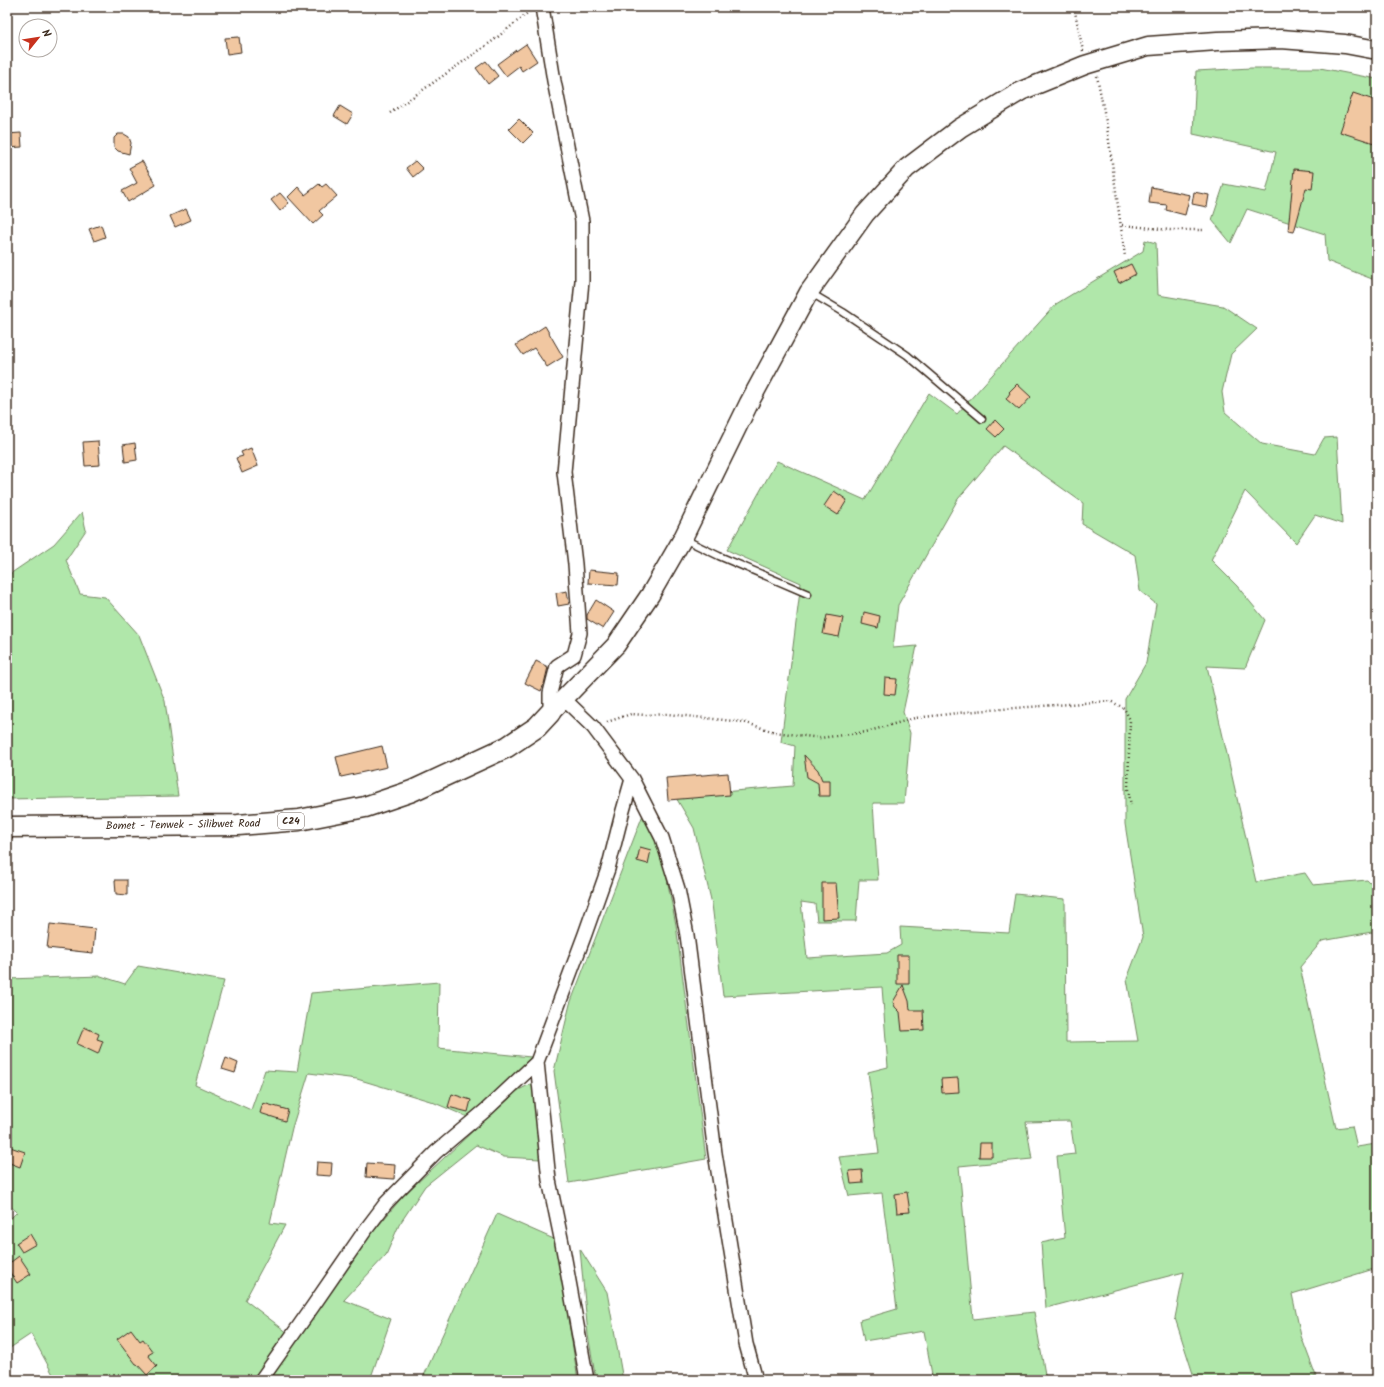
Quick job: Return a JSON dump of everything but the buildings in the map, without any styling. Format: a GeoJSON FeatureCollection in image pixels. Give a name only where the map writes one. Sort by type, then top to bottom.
{"type":"FeatureCollection","features":[{"type":"Feature","properties":{"kind":"main road","name":"C24"},"geometry":{"type":"LineString","coordinates":[[550,713],[616,645],[650,595],[682,538],[749,403],[809,292],[865,214],[907,168],[960,128],[1021,91],[1090,63],[1148,46],[1217,41],[1281,39],[1345,44],[1377,50]]}},
{"type":"Feature","properties":{"kind":"main road","name":"Bomet - Tenwek - Silibwet Road"},"geometry":{"type":"LineString","coordinates":[[7,827],[238,825],[299,820],[364,807],[412,791],[507,747],[537,726],[550,713]]}},
{"type":"Feature","properties":{"kind":"street"},"geometry":{"type":"LineString","coordinates":[[542,7],[554,80],[582,221],[582,280],[564,472],[575,564],[580,633],[574,655],[557,666],[550,693],[550,713]]}},
{"type":"Feature","properties":{"kind":"street"},"geometry":{"type":"LineString","coordinates":[[564,699],[593,727],[632,779],[662,838],[680,896],[687,934],[715,1153],[746,1344],[756,1380]]}},
{"type":"Feature","properties":{"kind":"street"},"geometry":{"type":"LineString","coordinates":[[261,1380],[314,1306],[364,1232],[386,1203],[436,1152],[487,1109],[537,1062],[608,869],[632,779]]}},
{"type":"Feature","properties":{"kind":"street"},"geometry":{"type":"LineString","coordinates":[[537,1062],[549,1180],[587,1380]]}},
{"type":"Feature","properties":{"kind":"lane"},"geometry":{"type":"LineString","coordinates":[[809,292],[843,312],[907,355],[982,419]]}},
{"type":"Feature","properties":{"kind":"lane"},"geometry":{"type":"LineString","coordinates":[[682,538],[719,556],[808,594]]}},
{"type":"Feature","properties":{"kind":"path"},"geometry":{"type":"LineString","coordinates":[[390,113],[494,40],[535,7]]}},
{"type":"Feature","properties":{"kind":"path"},"geometry":{"type":"LineString","coordinates":[[1074,7],[1107,127],[1122,224],[1125,256]]}},
{"type":"Feature","properties":{"kind":"path"},"geometry":{"type":"LineString","coordinates":[[1122,224],[1170,230],[1202,230]]}},
{"type":"Feature","properties":{"kind":"path"},"geometry":{"type":"LineString","coordinates":[[593,727],[631,714],[667,714],[742,722],[775,732],[820,738],[866,732],[922,718],[975,711],[1110,701],[1124,708],[1130,720],[1128,789],[1131,806]]}},
{"type":"Feature","properties":{"kind":"green space"},"geometry":{"type":"Polygon","coordinates":[[[1251,68],[1320,68],[1377,79],[1377,281],[1327,261],[1325,234],[1247,209],[1231,243],[1212,220],[1224,184],[1266,192],[1276,152],[1193,134],[1196,71],[1251,68]]]}},
{"type":"Feature","properties":{"kind":"green space"},"geometry":{"type":"Polygon","coordinates":[[[1145,240],[1156,243],[1158,295],[1223,306],[1257,329],[1231,354],[1222,392],[1225,412],[1262,444],[1315,454],[1324,438],[1337,437],[1342,524],[1315,515],[1296,543],[1245,491],[1211,560],[1237,586],[1265,620],[1245,668],[1207,666],[1256,882],[1305,873],[1313,885],[1367,880],[1377,890],[1377,937],[1372,932],[1322,941],[1300,967],[1336,1128],[1352,1126],[1357,1147],[1376,1144],[1375,1132],[1377,1131],[1377,1268],[1292,1294],[1301,1336],[1316,1376],[1309,1380],[1195,1380],[1175,1318],[1184,1272],[1046,1308],[1041,1243],[1065,1238],[1057,1156],[1075,1154],[1070,1121],[1026,1122],[1032,1159],[959,1166],[973,1319],[1034,1312],[1046,1380],[933,1380],[924,1331],[864,1341],[860,1320],[897,1309],[882,1193],[849,1196],[839,1157],[879,1153],[868,1072],[888,1067],[882,987],[723,996],[712,904],[694,828],[675,796],[793,786],[795,746],[781,742],[801,583],[727,550],[777,461],[865,500],[929,393],[957,414],[1056,304],[1143,251],[1145,240]],[[1003,446],[958,499],[898,605],[893,648],[917,646],[903,712],[910,733],[904,803],[873,803],[878,880],[859,880],[856,921],[817,921],[815,904],[801,902],[807,958],[887,953],[901,945],[900,927],[1009,933],[1015,894],[1065,899],[1066,1042],[1138,1041],[1127,979],[1143,937],[1125,824],[1125,699],[1146,663],[1156,604],[1140,591],[1135,555],[1082,524],[1083,503],[1003,446]]]}},
{"type":"Feature","properties":{"kind":"green space"},"geometry":{"type":"Polygon","coordinates":[[[82,512],[86,530],[66,560],[80,594],[105,597],[139,635],[165,701],[178,796],[7,799],[7,576],[54,544],[82,512]]]}},
{"type":"Feature","properties":{"kind":"green space"},"geometry":{"type":"Polygon","coordinates":[[[644,812],[662,853],[676,925],[706,1159],[569,1183],[554,1071],[570,1004],[644,812]]]}},
{"type":"Feature","properties":{"kind":"green space"},"geometry":{"type":"Polygon","coordinates":[[[138,966],[224,981],[195,1085],[251,1110],[265,1070],[297,1072],[311,993],[439,982],[438,1048],[531,1057],[470,1118],[430,1101],[357,1079],[309,1073],[292,1128],[270,1223],[285,1225],[245,1300],[288,1333],[254,1380],[138,1380],[136,1378],[133,1380],[56,1380],[31,1334],[7,1350],[7,1222],[17,1212],[7,1203],[7,979],[101,976],[125,984],[138,966]]]}},
{"type":"Feature","properties":{"kind":"green space"},"geometry":{"type":"Polygon","coordinates":[[[534,1082],[540,1159],[504,1157],[476,1145],[425,1186],[399,1225],[386,1255],[344,1300],[391,1319],[370,1380],[270,1380],[350,1260],[403,1196],[515,1092],[534,1082]]]}},
{"type":"Feature","properties":{"kind":"green space"},"geometry":{"type":"Polygon","coordinates":[[[497,1214],[556,1240],[578,1380],[422,1380],[497,1214]]]}},
{"type":"Feature","properties":{"kind":"green space"},"geometry":{"type":"Polygon","coordinates":[[[580,1249],[607,1292],[623,1380],[596,1380],[588,1335],[580,1249]]]}}]}
